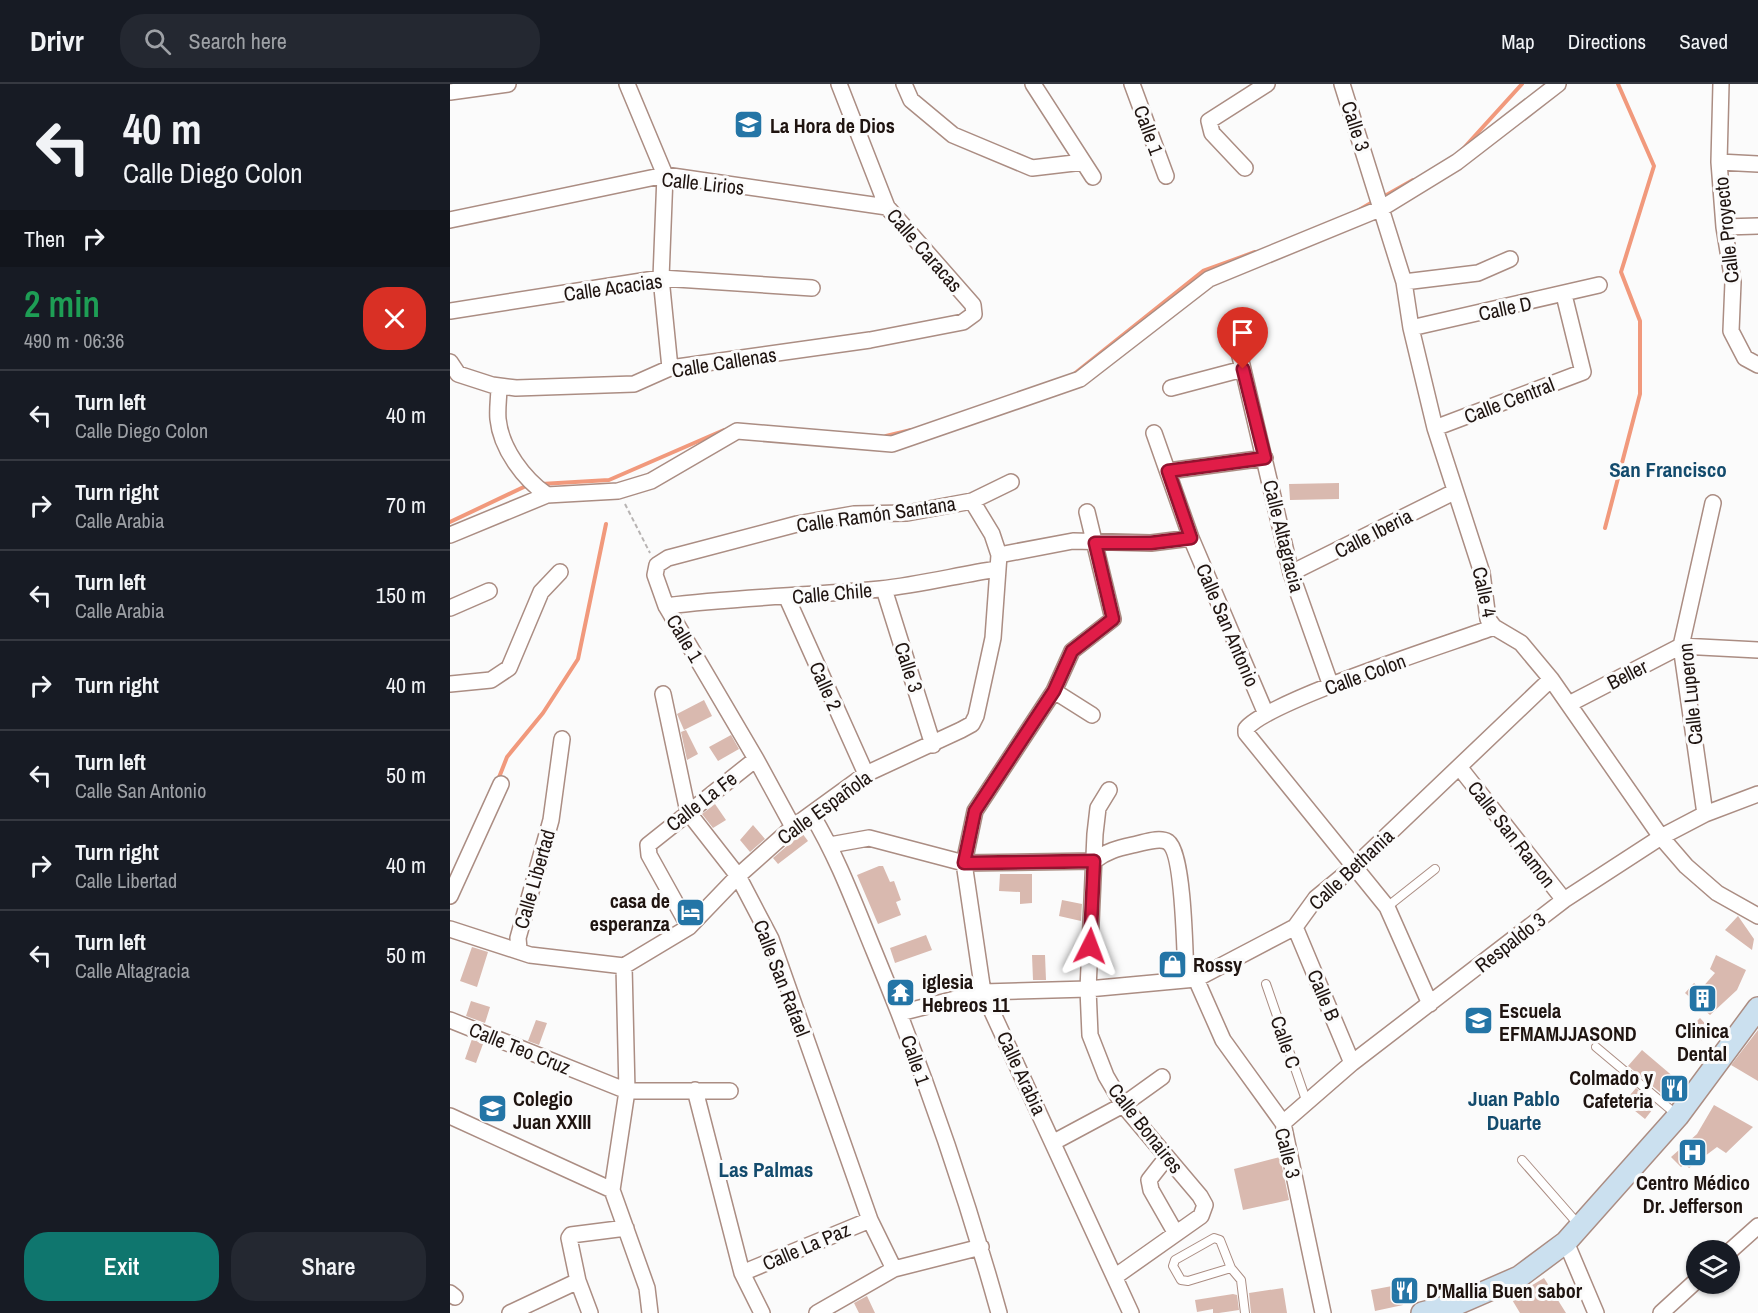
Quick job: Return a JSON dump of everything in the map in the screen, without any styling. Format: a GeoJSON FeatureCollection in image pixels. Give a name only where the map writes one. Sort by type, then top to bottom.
{"type":"FeatureCollection","features":[{"type":"Feature","properties":{"kind":"street"},"geometry":{"type":"LineString","coordinates":[[450,93],[508,84]]}},
{"type":"Feature","properties":{"kind":"street"},"geometry":{"type":"LineString","coordinates":[[627,84],[665,175],[661,278],[670,368]]}},
{"type":"Feature","properties":{"kind":"street","name":"Calle Caracas"},"geometry":{"type":"LineString","coordinates":[[839,84],[887,207],[973,305],[974,314]]}},
{"type":"Feature","properties":{"kind":"street"},"geometry":{"type":"LineString","coordinates":[[904,84],[911,100],[953,135],[1032,168],[1083,162]]}},
{"type":"Feature","properties":{"kind":"street"},"geometry":{"type":"LineString","coordinates":[[1033,84],[1093,177]]}},
{"type":"Feature","properties":{"kind":"street","name":"Calle 1"},"geometry":{"type":"LineString","coordinates":[[1132,84],[1166,176]]}},
{"type":"Feature","properties":{"kind":"street"},"geometry":{"type":"LineString","coordinates":[[1245,168],[1212,133],[1209,120],[1268,84]]}},
{"type":"Feature","properties":{"kind":"street","name":"Calle 3"},"geometry":{"type":"LineString","coordinates":[[1342,84],[1382,208]]}},
{"type":"Feature","properties":{"kind":"street"},"geometry":{"type":"LineString","coordinates":[[450,535],[547,495],[618,491],[651,481],[737,431],[891,444],[1080,379],[1209,279],[1382,208],[1457,162],[1558,84]]}},
{"type":"Feature","properties":{"kind":"street","name":"Calle Proyecto"},"geometry":{"type":"LineString","coordinates":[[1721,84],[1719,162],[1724,227],[1733,282],[1731,332],[1745,358],[1758,365]]}},
{"type":"Feature","properties":{"kind":"street"},"geometry":{"type":"LineString","coordinates":[[1719,162],[1758,164]]}},
{"type":"Feature","properties":{"kind":"street","name":"Calle Lirios"},"geometry":{"type":"LineString","coordinates":[[450,220],[665,175],[887,207]]}},
{"type":"Feature","properties":{"kind":"street","name":"Calle 4"},"geometry":{"type":"LineString","coordinates":[[1382,208],[1404,282],[1411,328],[1435,428],[1482,573],[1488,619],[1494,627],[1521,643],[1551,679],[1661,837],[1686,866],[1717,893],[1758,916]]}},
{"type":"Feature","properties":{"kind":"street"},"geometry":{"type":"LineString","coordinates":[[1724,227],[1758,226]]}},
{"type":"Feature","properties":{"kind":"street"},"geometry":{"type":"LineString","coordinates":[[1404,282],[1478,273],[1510,259]]}},
{"type":"Feature","properties":{"kind":"street","name":"Calle Acacias"},"geometry":{"type":"LineString","coordinates":[[450,310],[661,278],[812,288]]}},
{"type":"Feature","properties":{"kind":"street","name":"Calle D"},"geometry":{"type":"LineString","coordinates":[[1411,328],[1564,295],[1599,285]]}},
{"type":"Feature","properties":{"kind":"street","name":"Calle Central"},"geometry":{"type":"LineString","coordinates":[[1435,428],[1583,372],[1564,295]]}},
{"type":"Feature","properties":{"kind":"street","name":"Calle Callenas"},"geometry":{"type":"LineString","coordinates":[[450,362],[458,374],[499,386],[634,384],[670,368],[870,340],[963,322],[974,314]]}},
{"type":"Feature","properties":{"kind":"street","name":"Calle Altagracia"},"geometry":{"type":"LineString","coordinates":[[1239,348],[1291,573],[1331,686]]}},
{"type":"Feature","properties":{"kind":"street"},"geometry":{"type":"LineString","coordinates":[[1171,388],[1243,369]]}},
{"type":"Feature","properties":{"kind":"street"},"geometry":{"type":"LineString","coordinates":[[499,386],[498,420],[502,434],[525,477],[547,495]]}},
{"type":"Feature","properties":{"kind":"street","name":"Calle San Antonio"},"geometry":{"type":"LineString","coordinates":[[1154,433],[1191,538],[1266,714]]}},
{"type":"Feature","properties":{"kind":"street"},"geometry":{"type":"LineString","coordinates":[[1168,471],[1265,458]]}},
{"type":"Feature","properties":{"kind":"street","name":"Calle Ramón Santana"},"geometry":{"type":"LineString","coordinates":[[662,561],[797,524],[854,514],[907,513],[972,501],[1011,482]]}},
{"type":"Feature","properties":{"kind":"street","name":"Calle Iberia"},"geometry":{"type":"LineString","coordinates":[[1291,573],[1454,492]]}},
{"type":"Feature","properties":{"kind":"street"},"geometry":{"type":"LineString","coordinates":[[972,501],[992,534],[998,562]]}},
{"type":"Feature","properties":{"kind":"street","name":"Calle Luperon"},"geometry":{"type":"LineString","coordinates":[[1705,814],[1681,646],[1713,503]]}},
{"type":"Feature","properties":{"kind":"street","name":"Calle Arabia"},"geometry":{"type":"LineString","coordinates":[[1087,512],[1113,619],[1072,651],[1054,691],[975,811],[964,863],[983,992],[1116,1276],[1131,1313]]}},
{"type":"Feature","properties":{"kind":"street","name":"Calle Chile"},"geometry":{"type":"LineString","coordinates":[[666,606],[728,598],[787,598],[884,589],[998,562],[1073,541],[1151,543],[1191,538]]}},
{"type":"Feature","properties":{"kind":"street","name":"Calle 1"},"geometry":{"type":"LineString","coordinates":[[662,561],[655,575],[666,606],[756,759],[793,827]]}},
{"type":"Feature","properties":{"kind":"street","name":"Calle Española"},"geometry":{"type":"LineString","coordinates":[[624,966],[689,927],[738,876],[793,827],[866,774],[972,724],[976,716],[991,649],[998,562]]}},
{"type":"Feature","properties":{"kind":"street"},"geometry":{"type":"LineString","coordinates":[[452,686],[491,680],[509,668],[541,592],[560,572]]}},
{"type":"Feature","properties":{"kind":"street","name":"Calle 3"},"geometry":{"type":"LineString","coordinates":[[884,589],[933,744]]}},
{"type":"Feature","properties":{"kind":"street"},"geometry":{"type":"LineString","coordinates":[[450,608],[489,591]]}},
{"type":"Feature","properties":{"kind":"street","name":"Calle 2"},"geometry":{"type":"LineString","coordinates":[[787,598],[866,774]]}},
{"type":"Feature","properties":{"kind":"street","name":"Calle Colon"},"geometry":{"type":"LineString","coordinates":[[1355,866],[1246,733],[1248,726],[1266,714],[1331,686],[1494,627]]}},
{"type":"Feature","properties":{"kind":"street"},"geometry":{"type":"LineString","coordinates":[[1681,646],[1758,650]]}},
{"type":"Feature","properties":{"kind":"street","name":"Beller"},"geometry":{"type":"LineString","coordinates":[[1569,704],[1681,646]]}},
{"type":"Feature","properties":{"kind":"street","name":"Calle Bethania"},"geometry":{"type":"LineString","coordinates":[[900,1013],[983,992],[1088,989],[1191,980],[1295,927],[1316,898],[1355,866],[1551,679]]}},
{"type":"Feature","properties":{"kind":"street"},"geometry":{"type":"LineString","coordinates":[[1054,691],[1092,715]]}},
{"type":"Feature","properties":{"kind":"street","name":"Calle San Rafael"},"geometry":{"type":"LineString","coordinates":[[663,694],[688,812],[738,876],[771,939],[870,1220],[894,1269]]}},
{"type":"Feature","properties":{"kind":"street","name":"Calle Libertad"},"geometry":{"type":"LineString","coordinates":[[562,740],[551,820],[518,938],[519,949],[530,955],[624,966]]}},
{"type":"Feature","properties":{"kind":"street","name":"Calle La Fe"},"geometry":{"type":"LineString","coordinates":[[689,927],[649,855],[648,845],[756,759]]}},
{"type":"Feature","properties":{"kind":"street","name":"Calle San Ramon"},"geometry":{"type":"LineString","coordinates":[[1460,768],[1564,900]]}},
{"type":"Feature","properties":{"kind":"street"},"geometry":{"type":"LineString","coordinates":[[450,896],[501,784]]}},
{"type":"Feature","properties":{"kind":"street","name":"Calle Bonaires"},"geometry":{"type":"LineString","coordinates":[[1109,790],[1098,808],[1088,989],[1090,1035],[1106,1076],[1123,1105],[1200,1196],[1205,1205],[1201,1216],[1116,1276]]}},
{"type":"Feature","properties":{"kind":"street","name":"Respaldo 3"},"geometry":{"type":"LineString","coordinates":[[1283,1123],[1306,1100],[1564,900],[1661,837],[1705,814],[1758,794]]}},
{"type":"Feature","properties":{"kind":"street","name":"Calle 1"},"geometry":{"type":"LineString","coordinates":[[812,815],[830,845],[900,1013],[981,1247],[999,1313]]}},
{"type":"Feature","properties":{"kind":"street"},"geometry":{"type":"LineString","coordinates":[[830,845],[869,838],[964,863],[1094,861],[1107,851],[1155,840],[1166,840],[1173,847],[1182,896],[1191,980]]}},
{"type":"Feature","properties":{"kind":"street"},"geometry":{"type":"LineString","coordinates":[[1355,866],[1386,907],[1431,1005]]}},
{"type":"Feature","properties":{"kind":"street","name":"Calle B"},"geometry":{"type":"LineString","coordinates":[[1295,927],[1352,1064]]}},
{"type":"Feature","properties":{"kind":"street"},"geometry":{"type":"LineString","coordinates":[[450,930],[519,949]]}},
{"type":"Feature","properties":{"kind":"street"},"geometry":{"type":"LineString","coordinates":[[624,966],[627,1090],[612,1190],[647,1288],[650,1313]]}},
{"type":"Feature","properties":{"kind":"street","name":"Calle 3"},"geometry":{"type":"LineString","coordinates":[[1191,980],[1223,1041],[1283,1123],[1323,1313]]}},
{"type":"Feature","properties":{"kind":"street"},"geometry":{"type":"LineString","coordinates":[[1422,1313],[1457,1304],[1519,1277],[1566,1242],[1678,1116],[1758,1008]]}},
{"type":"Feature","properties":{"kind":"street","name":"Calle Teo Cruz"},"geometry":{"type":"LineString","coordinates":[[450,1020],[627,1090],[730,1091]]}},
{"type":"Feature","properties":{"kind":"street"},"geometry":{"type":"LineString","coordinates":[[1054,1142],[1123,1105],[1162,1077]]}},
{"type":"Feature","properties":{"kind":"street"},"geometry":{"type":"LineString","coordinates":[[694,1090],[742,1273],[762,1313]]}},
{"type":"Feature","properties":{"kind":"street"},"geometry":{"type":"LineString","coordinates":[[450,1116],[612,1190]]}},
{"type":"Feature","properties":{"kind":"street"},"geometry":{"type":"LineString","coordinates":[[1167,1157],[1149,1180],[1151,1190],[1176,1232]]}},
{"type":"Feature","properties":{"kind":"street","name":"Calle La Paz"},"geometry":{"type":"LineString","coordinates":[[742,1273],[870,1220]]}},
{"type":"Feature","properties":{"kind":"street"},"geometry":{"type":"LineString","coordinates":[[1740,1242],[1758,1226]]}},
{"type":"Feature","properties":{"kind":"street"},"geometry":{"type":"LineString","coordinates":[[590,1313],[578,1281],[568,1241],[571,1235],[626,1228]]}},
{"type":"Feature","properties":{"kind":"street"},"geometry":{"type":"LineString","coordinates":[[1566,1242],[1596,1313]]}},
{"type":"Feature","properties":{"kind":"street"},"geometry":{"type":"LineString","coordinates":[[817,1313],[894,1269],[981,1247]]}},
{"type":"Feature","properties":{"kind":"street"},"geometry":{"type":"LineString","coordinates":[[510,1313],[578,1281]]}},
{"type":"Feature","properties":{"kind":"street"},"geometry":{"type":"LineString","coordinates":[[1661,1313],[1686,1290]]}},
{"type":"Feature","properties":{"kind":"lane"},"geometry":{"type":"LineString","coordinates":[[1386,907],[1435,869]]}},
{"type":"Feature","properties":{"kind":"lane","name":"Calle C"},"geometry":{"type":"LineString","coordinates":[[1266,984],[1306,1100]]}},
{"type":"Feature","properties":{"kind":"lane"},"geometry":{"type":"LineString","coordinates":[[1596,1047],[1678,1116]]}},
{"type":"Feature","properties":{"kind":"lane"},"geometry":{"type":"LineString","coordinates":[[1522,1160],[1581,1226]]}},
{"type":"Feature","properties":{"kind":"lane"},"geometry":{"type":"LineString","coordinates":[[1231,1268],[1188,1281],[1181,1280],[1173,1266],[1175,1260],[1214,1238],[1220,1240],[1231,1268],[1241,1280],[1245,1313]]}},
{"type":"Feature","properties":{"kind":"path"},"geometry":{"type":"LineString","coordinates":[[618,491],[662,561]]}},
{"type":"Feature","properties":{"kind":"building"},"geometry":{"type":"Polygon","coordinates":[[[1339,483],[1339,499],[1290,500],[1289,484],[1339,483]]]}},
{"type":"Feature","properties":{"kind":"building"},"geometry":{"type":"Polygon","coordinates":[[[704,700],[712,716],[684,730],[677,714],[704,700]]]}},
{"type":"Feature","properties":{"kind":"building"},"geometry":{"type":"Polygon","coordinates":[[[686,730],[698,754],[687,760],[681,732],[686,730]]]}},
{"type":"Feature","properties":{"kind":"building"},"geometry":{"type":"Polygon","coordinates":[[[731,735],[739,749],[718,761],[709,747],[731,735]]]}},
{"type":"Feature","properties":{"kind":"building"},"geometry":{"type":"Polygon","coordinates":[[[715,804],[726,820],[713,828],[702,814],[715,804]]]}},
{"type":"Feature","properties":{"kind":"building"},"geometry":{"type":"Polygon","coordinates":[[[753,825],[765,839],[750,852],[740,840],[753,825]]]}},
{"type":"Feature","properties":{"kind":"building"},"geometry":{"type":"Polygon","coordinates":[[[802,833],[808,841],[778,864],[773,858],[802,833]]]}},
{"type":"Feature","properties":{"kind":"building"},"geometry":{"type":"Polygon","coordinates":[[[883,866],[890,882],[894,881],[901,900],[896,902],[901,915],[878,924],[857,875],[883,866]]]}},
{"type":"Feature","properties":{"kind":"building"},"geometry":{"type":"Polygon","coordinates":[[[1000,874],[1032,874],[1032,903],[1020,904],[1020,892],[999,891],[1000,874]]]}},
{"type":"Feature","properties":{"kind":"building"},"geometry":{"type":"Polygon","coordinates":[[[1062,900],[1082,904],[1081,921],[1059,916],[1062,900]]]}},
{"type":"Feature","properties":{"kind":"building"},"geometry":{"type":"Polygon","coordinates":[[[1738,916],[1754,939],[1752,950],[1725,930],[1738,916]]]}},
{"type":"Feature","properties":{"kind":"building"},"geometry":{"type":"Polygon","coordinates":[[[926,935],[932,950],[895,963],[890,948],[926,935]]]}},
{"type":"Feature","properties":{"kind":"building"},"geometry":{"type":"Polygon","coordinates":[[[472,947],[488,952],[477,987],[460,981],[472,947]]]}},
{"type":"Feature","properties":{"kind":"building"},"geometry":{"type":"Polygon","coordinates":[[[1032,955],[1045,955],[1046,980],[1033,980],[1032,955]]]}},
{"type":"Feature","properties":{"kind":"building"},"geometry":{"type":"Polygon","coordinates":[[[1716,955],[1746,970],[1737,990],[1710,1015],[1685,993],[1694,983],[1701,989],[1715,973],[1710,969],[1716,955]]]}},
{"type":"Feature","properties":{"kind":"building"},"geometry":{"type":"Polygon","coordinates":[[[471,1001],[490,1007],[485,1023],[466,1016],[471,1001]]]}},
{"type":"Feature","properties":{"kind":"building"},"geometry":{"type":"Polygon","coordinates":[[[1700,1018],[1712,1031],[1702,1041],[1689,1029],[1700,1018]]]}},
{"type":"Feature","properties":{"kind":"building"},"geometry":{"type":"Polygon","coordinates":[[[536,1020],[547,1023],[539,1045],[528,1041],[536,1020]]]}},
{"type":"Feature","properties":{"kind":"building"},"geometry":{"type":"Polygon","coordinates":[[[1758,1030],[1758,1081],[1731,1065],[1758,1030]]]}},
{"type":"Feature","properties":{"kind":"building"},"geometry":{"type":"Polygon","coordinates":[[[472,1039],[483,1044],[476,1063],[465,1059],[472,1039]]]}},
{"type":"Feature","properties":{"kind":"building"},"geometry":{"type":"Polygon","coordinates":[[[1642,1050],[1682,1084],[1668,1099],[1628,1066],[1642,1050]]]}},
{"type":"Feature","properties":{"kind":"building"},"geometry":{"type":"Polygon","coordinates":[[[1636,1088],[1656,1105],[1645,1119],[1624,1102],[1636,1088]]]}},
{"type":"Feature","properties":{"kind":"building"},"geometry":{"type":"Polygon","coordinates":[[[1714,1105],[1753,1127],[1726,1153],[1717,1147],[1689,1168],[1685,1164],[1681,1167],[1671,1157],[1697,1134],[1714,1105]]]}},
{"type":"Feature","properties":{"kind":"building"},"geometry":{"type":"Polygon","coordinates":[[[1280,1157],[1289,1200],[1243,1210],[1234,1169],[1280,1157]]]}},
{"type":"Feature","properties":{"kind":"building"},"geometry":{"type":"Polygon","coordinates":[[[1544,1278],[1566,1313],[1520,1313],[1511,1298],[1544,1278]]]}},
{"type":"Feature","properties":{"kind":"building"},"geometry":{"type":"Polygon","coordinates":[[[1408,1283],[1410,1295],[1401,1297],[1403,1305],[1375,1311],[1371,1290],[1408,1283]]]}},
{"type":"Feature","properties":{"kind":"building"},"geometry":{"type":"Polygon","coordinates":[[[1283,1288],[1287,1313],[1251,1313],[1249,1293],[1283,1288]]]}},
{"type":"Feature","properties":{"kind":"building"},"geometry":{"type":"Polygon","coordinates":[[[1237,1295],[1239,1310],[1213,1313],[1213,1309],[1197,1312],[1195,1300],[1237,1295]]]}},
{"type":"Feature","properties":{"kind":"building"},"geometry":{"type":"Polygon","coordinates":[[[867,1296],[875,1313],[859,1313],[854,1303],[867,1296]]]}},
{"type":"Feature","properties":{"kind":"waterway"},"geometry":{"type":"LineString","coordinates":[[1462,150],[1522,84]]}},
{"type":"Feature","properties":{"kind":"waterway"},"geometry":{"type":"LineString","coordinates":[[1605,528],[1640,394],[1640,321],[1621,272],[1654,166],[1618,84]]}},
{"type":"Feature","properties":{"kind":"waterway"},"geometry":{"type":"LineString","coordinates":[[1383,197],[1413,180]]}},
{"type":"Feature","properties":{"kind":"waterway"},"geometry":{"type":"LineString","coordinates":[[1359,210],[1376,200]]}},
{"type":"Feature","properties":{"kind":"waterway"},"geometry":{"type":"LineString","coordinates":[[1074,374],[1203,271],[1255,252]]}},
{"type":"Feature","properties":{"kind":"waterway"},"geometry":{"type":"LineString","coordinates":[[541,484],[609,480],[724,430]]}},
{"type":"Feature","properties":{"kind":"waterway"},"geometry":{"type":"LineString","coordinates":[[886,436],[911,430]]}},
{"type":"Feature","properties":{"kind":"waterway"},"geometry":{"type":"LineString","coordinates":[[450,522],[528,485]]}},
{"type":"Feature","properties":{"kind":"waterway"},"geometry":{"type":"LineString","coordinates":[[498,780],[507,757],[543,713],[578,659],[606,524]]}},
{"type":"Feature","properties":{"kind":"place","name":"La Hora de Dios"},"geometry":{"type":"Point","coordinates":[749,125]}},
{"type":"Feature","properties":{"kind":"place","name":"casa de esperanza"},"geometry":{"type":"Point","coordinates":[691,912]}},
{"type":"Feature","properties":{"kind":"place","name":"Rossy"},"geometry":{"type":"Point","coordinates":[1172,964]}},
{"type":"Feature","properties":{"kind":"place","name":"iglesia Hebreos 11"},"geometry":{"type":"Point","coordinates":[901,992]}},
{"type":"Feature","properties":{"kind":"place","name":"Clinica Dental"},"geometry":{"type":"Point","coordinates":[1702,999]}},
{"type":"Feature","properties":{"kind":"place","name":"Escuela EFMAMJJASOND"},"geometry":{"type":"Point","coordinates":[1478,1021]}},
{"type":"Feature","properties":{"kind":"place","name":"Colmado y Cafeteria"},"geometry":{"type":"Point","coordinates":[1674,1088]}},
{"type":"Feature","properties":{"kind":"place","name":"Colegio Juan XXIII"},"geometry":{"type":"Point","coordinates":[492,1109]}},
{"type":"Feature","properties":{"kind":"place","name":"Centro Médico Dr. Jefferson"},"geometry":{"type":"Point","coordinates":[1693,1152]}},
{"type":"Feature","properties":{"kind":"place","name":"D'Mallia Buen sabor"},"geometry":{"type":"Point","coordinates":[1405,1290]}},
{"type":"Feature","properties":{"kind":"district","name":"San Francisco"},"geometry":{"type":"Point","coordinates":[1668,469]}},
{"type":"Feature","properties":{"kind":"district","name":"Juan Pablo Duarte"},"geometry":{"type":"Point","coordinates":[1514,1110]}},
{"type":"Feature","properties":{"kind":"district","name":"Las Palmas"},"geometry":{"type":"Point","coordinates":[766,1169]}},
{"type":"Feature","properties":{"kind":"route"},"geometry":{"type":"LineString","coordinates":[[1090,946],[1094,861],[964,863],[975,811],[1054,691],[1065,662],[1072,651],[1113,619],[1095,543],[1151,543],[1191,538],[1168,471],[1265,458],[1243,369]]}}]}
